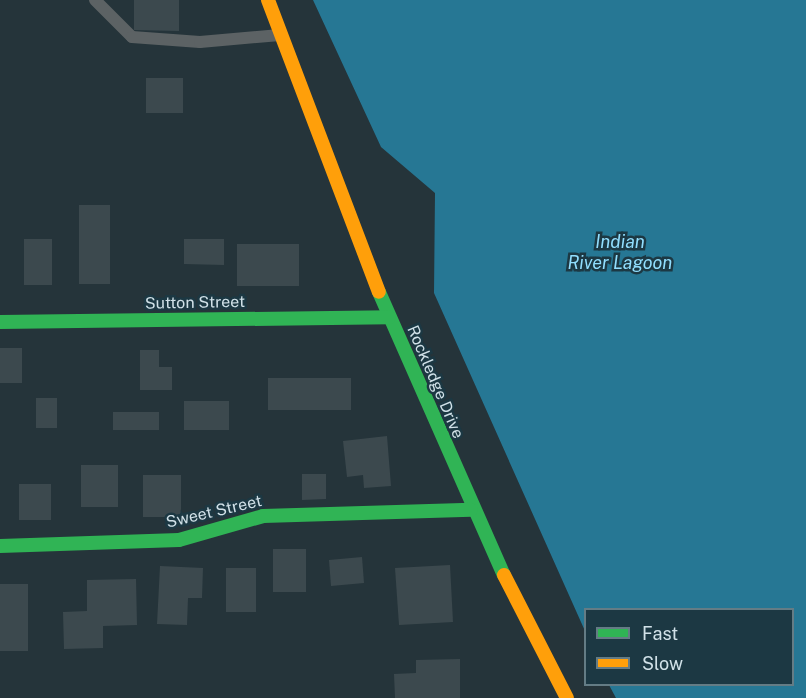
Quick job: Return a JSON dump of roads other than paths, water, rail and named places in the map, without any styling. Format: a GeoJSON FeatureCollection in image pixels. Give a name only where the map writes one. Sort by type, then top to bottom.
{"type":"FeatureCollection","features":[{"type":"Feature","properties":{"kind":"street","name":"Rockledge Drive"},"geometry":{"type":"LineString","coordinates":[[268,0],[389,317],[471,510],[567,698]]}},
{"type":"Feature","properties":{"kind":"street","name":"Sutton Street"},"geometry":{"type":"LineString","coordinates":[[0,322],[389,317]]}},
{"type":"Feature","properties":{"kind":"street","name":"Sweet Street"},"geometry":{"type":"LineString","coordinates":[[0,546],[179,540],[263,516],[471,510]]}},
{"type":"Feature","properties":{"kind":"lane"},"geometry":{"type":"LineString","coordinates":[[95,0],[132,37],[200,42],[281,35]]}},
{"type":"Feature","properties":{"kind":"water","name":"Indian River Lagoon"},"geometry":{"type":"Polygon","coordinates":[[[313,0],[806,0],[806,698],[616,698],[610,686],[794,686],[794,608],[584,608],[584,629],[434,293],[435,193],[381,147],[313,0]]]}}]}
